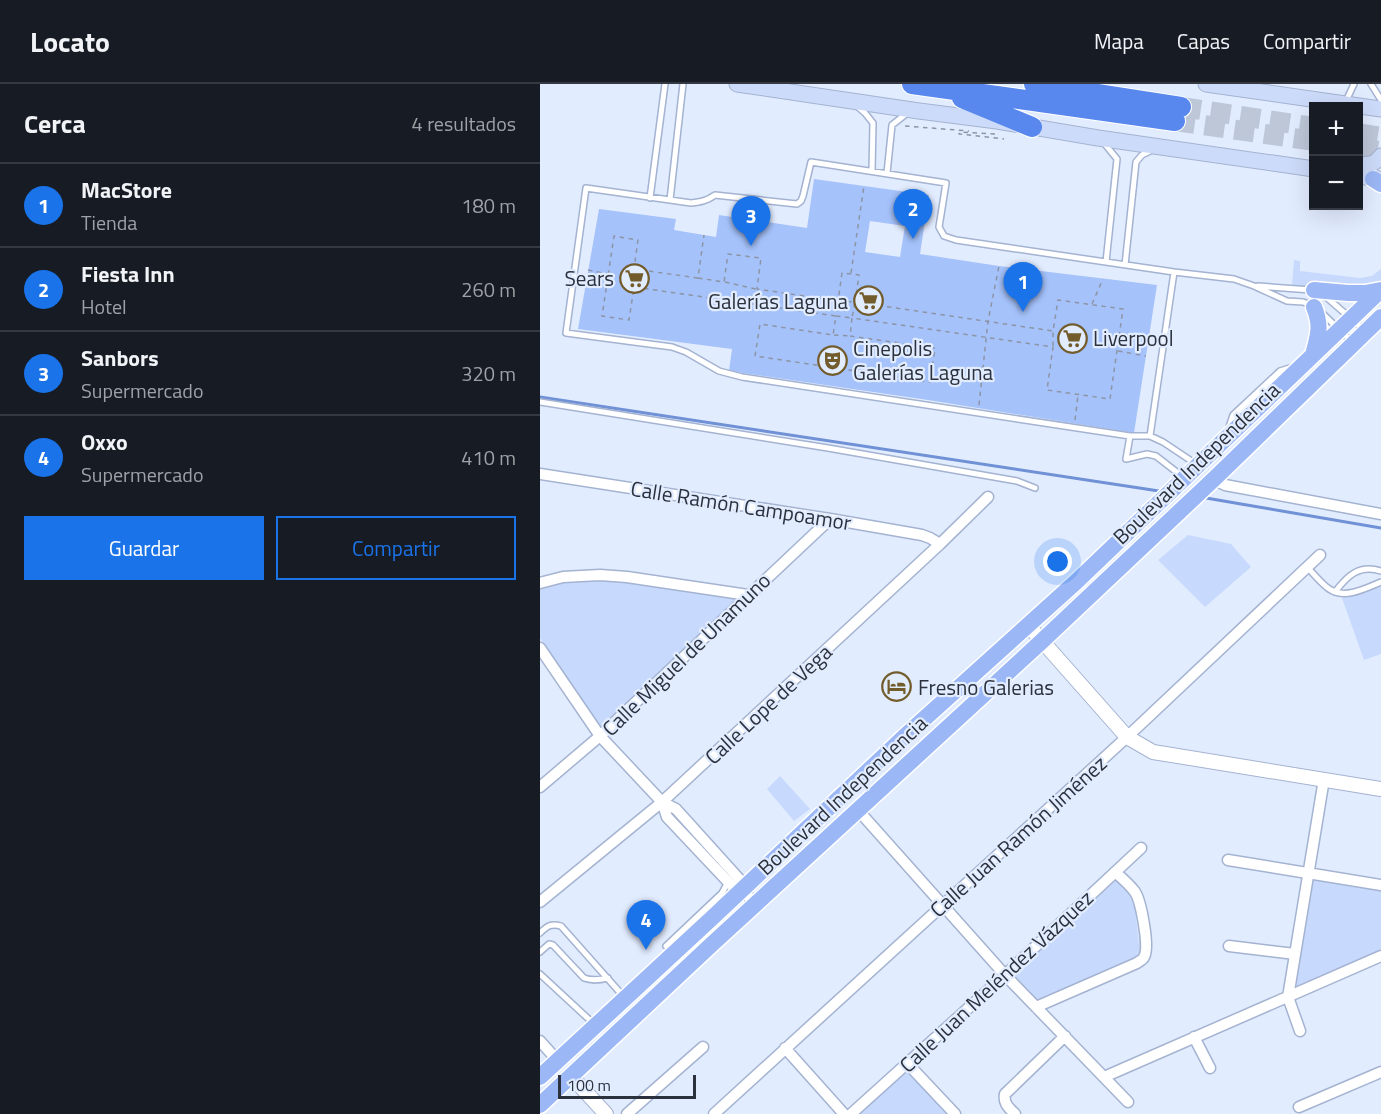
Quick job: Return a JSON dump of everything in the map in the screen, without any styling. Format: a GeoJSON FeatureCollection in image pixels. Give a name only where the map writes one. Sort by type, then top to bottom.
{"type":"FeatureCollection","features":[{"type":"Feature","properties":{"kind":"highway"},"geometry":{"type":"LineString","coordinates":[[912,84],[1178,114],[1034,84]]}},
{"type":"Feature","properties":{"kind":"highway"},"geometry":{"type":"LineString","coordinates":[[934,87],[1032,127]]}},
{"type":"Feature","properties":{"kind":"main road"},"geometry":{"type":"LineString","coordinates":[[737,84],[1309,168]]}},
{"type":"Feature","properties":{"kind":"main road"},"geometry":{"type":"LineString","coordinates":[[1206,84],[1330,102]]}},
{"type":"Feature","properties":{"kind":"main road"},"geometry":{"type":"LineString","coordinates":[[1363,106],[1381,109]]}},
{"type":"Feature","properties":{"kind":"main road"},"geometry":{"type":"LineString","coordinates":[[1363,106],[1381,123]]}},
{"type":"Feature","properties":{"kind":"main road"},"geometry":{"type":"LineString","coordinates":[[1216,154],[1245,152],[1309,158]]}},
{"type":"Feature","properties":{"kind":"main road"},"geometry":{"type":"LineString","coordinates":[[1363,164],[1377,162],[1381,156]]}},
{"type":"Feature","properties":{"kind":"main road"},"geometry":{"type":"LineString","coordinates":[[1309,359],[1318,338],[1320,326],[1314,298],[1381,290]]}},
{"type":"Feature","properties":{"kind":"main road","name":"Boulevard Independencia"},"geometry":{"type":"LineString","coordinates":[[540,1077],[622,1001],[735,886],[838,799],[1028,625],[1381,290]]}},
{"type":"Feature","properties":{"kind":"main road","name":"Boulevard Independencia"},"geometry":{"type":"LineString","coordinates":[[540,1105],[1042,641],[1381,317]]}},
{"type":"Feature","properties":{"kind":"main road"},"geometry":{"type":"LineString","coordinates":[[1145,543],[1192,493],[1191,485],[1178,484]]}},
{"type":"Feature","properties":{"kind":"main road"},"geometry":{"type":"LineString","coordinates":[[858,810],[857,798],[882,770],[904,737]]}},
{"type":"Feature","properties":{"kind":"main road"},"geometry":{"type":"LineString","coordinates":[[809,855],[811,843],[838,814],[838,799]]}},
{"type":"Feature","properties":{"kind":"main road"},"geometry":{"type":"LineString","coordinates":[[571,1076],[574,1059],[601,1030],[622,1001]]}},
{"type":"Feature","properties":{"kind":"main road"},"geometry":{"type":"LineString","coordinates":[[540,1094],[556,1076],[558,1061]]}},
{"type":"Feature","properties":{"kind":"street","name":"Calle Ramón Campoamor"},"geometry":{"type":"LineString","coordinates":[[540,474],[922,535],[940,544]]}},
{"type":"Feature","properties":{"kind":"street"},"geometry":{"type":"LineString","coordinates":[[1214,479],[1225,485],[1381,514]]}},
{"type":"Feature","properties":{"kind":"street","name":"Calle Lope de Vega"},"geometry":{"type":"LineString","coordinates":[[540,902],[662,802],[988,497]]}},
{"type":"Feature","properties":{"kind":"street","name":"Calle Miguel de Unamuno"},"geometry":{"type":"LineString","coordinates":[[540,787],[600,736],[830,519]]}},
{"type":"Feature","properties":{"kind":"street","name":"Calle Juan Ramón Jiménez"},"geometry":{"type":"LineString","coordinates":[[714,1114],[1127,736],[1320,555]]}},
{"type":"Feature","properties":{"kind":"street"},"geometry":{"type":"LineString","coordinates":[[540,583],[563,578],[600,575],[748,595]]}},
{"type":"Feature","properties":{"kind":"street"},"geometry":{"type":"LineString","coordinates":[[1028,625],[1127,736],[1153,752],[1381,789]]}},
{"type":"Feature","properties":{"kind":"street"},"geometry":{"type":"LineString","coordinates":[[540,648],[544,666],[600,736],[662,802],[676,809],[735,886],[756,904]]}},
{"type":"Feature","properties":{"kind":"street"},"geometry":{"type":"LineString","coordinates":[[1300,1030],[1288,997],[1324,779]]}},
{"type":"Feature","properties":{"kind":"street"},"geometry":{"type":"LineString","coordinates":[[858,810],[1005,975],[1128,1102]]}},
{"type":"Feature","properties":{"kind":"street","name":"Calle Juan Meléndez Vázquez"},"geometry":{"type":"LineString","coordinates":[[851,1114],[1141,848]]}},
{"type":"Feature","properties":{"kind":"street"},"geometry":{"type":"LineString","coordinates":[[710,854],[741,881],[735,886]]}},
{"type":"Feature","properties":{"kind":"street"},"geometry":{"type":"LineString","coordinates":[[1228,860],[1381,885]]}},
{"type":"Feature","properties":{"kind":"street"},"geometry":{"type":"LineString","coordinates":[[1036,1007],[1137,963],[1144,957],[1146,947],[1138,898],[1134,890],[1115,872]]}},
{"type":"Feature","properties":{"kind":"street"},"geometry":{"type":"LineString","coordinates":[[1229,946],[1295,954]]}},
{"type":"Feature","properties":{"kind":"street"},"geometry":{"type":"LineString","coordinates":[[1104,1077],[1381,956]]}},
{"type":"Feature","properties":{"kind":"street"},"geometry":{"type":"LineString","coordinates":[[1015,1114],[1006,1104],[1005,1094],[1065,1036]]}},
{"type":"Feature","properties":{"kind":"street"},"geometry":{"type":"LineString","coordinates":[[1194,1038],[1210,1068]]}},
{"type":"Feature","properties":{"kind":"street"},"geometry":{"type":"LineString","coordinates":[[540,1041],[558,1061]]}},
{"type":"Feature","properties":{"kind":"street"},"geometry":{"type":"LineString","coordinates":[[627,1114],[703,1047]]}},
{"type":"Feature","properties":{"kind":"street"},"geometry":{"type":"LineString","coordinates":[[785,1048],[844,1114]]}},
{"type":"Feature","properties":{"kind":"street"},"geometry":{"type":"LineString","coordinates":[[907,1063],[955,1114]]}},
{"type":"Feature","properties":{"kind":"street"},"geometry":{"type":"LineString","coordinates":[[1299,1107],[1381,1072]]}},
{"type":"Feature","properties":{"kind":"street"},"geometry":{"type":"LineString","coordinates":[[571,1076],[606,1114]]}},
{"type":"Feature","properties":{"kind":"lane"},"geometry":{"type":"LineString","coordinates":[[650,198],[665,84]]}},
{"type":"Feature","properties":{"kind":"lane"},"geometry":{"type":"LineString","coordinates":[[670,200],[683,84]]}},
{"type":"Feature","properties":{"kind":"lane"},"geometry":{"type":"LineString","coordinates":[[1345,102],[1354,84]]}},
{"type":"Feature","properties":{"kind":"lane"},"geometry":{"type":"LineString","coordinates":[[1371,84],[1381,100]]}},
{"type":"Feature","properties":{"kind":"lane"},"geometry":{"type":"LineString","coordinates":[[845,100],[865,112],[873,123],[872,171]]}},
{"type":"Feature","properties":{"kind":"lane"},"geometry":{"type":"LineString","coordinates":[[887,173],[892,124],[905,114],[919,111]]}},
{"type":"Feature","properties":{"kind":"lane"},"geometry":{"type":"LineString","coordinates":[[1098,138],[1117,159],[1106,262]]}},
{"type":"Feature","properties":{"kind":"lane"},"geometry":{"type":"LineString","coordinates":[[1125,265],[1136,162],[1151,150],[1164,147]]}},
{"type":"Feature","properties":{"kind":"lane"},"geometry":{"type":"LineString","coordinates":[[1198,465],[1150,436],[1130,436],[742,377],[719,371],[686,352],[672,347],[566,333],[586,188],[691,203],[701,202],[715,195],[797,204],[803,196],[811,162],[946,183],[939,227],[944,236],[956,240],[1234,279],[1287,301],[1303,302],[1325,295],[1345,324],[1361,338]]}},
{"type":"Feature","properties":{"kind":"lane"},"geometry":{"type":"LineString","coordinates":[[1150,436],[1174,272]]}},
{"type":"Feature","properties":{"kind":"lane"},"geometry":{"type":"LineString","coordinates":[[1254,286],[1314,298],[1361,338]]}},
{"type":"Feature","properties":{"kind":"lane"},"geometry":{"type":"LineString","coordinates":[[540,402],[828,448],[1017,481],[1035,488]]}},
{"type":"Feature","properties":{"kind":"lane"},"geometry":{"type":"LineString","coordinates":[[1130,436],[1126,459],[1148,454],[1156,456],[1178,484]]}},
{"type":"Feature","properties":{"kind":"lane"},"geometry":{"type":"LineString","coordinates":[[1306,567],[1326,587],[1342,594],[1353,593],[1381,582]]}},
{"type":"Feature","properties":{"kind":"lane"},"geometry":{"type":"LineString","coordinates":[[1335,592],[1346,578],[1356,572],[1366,568],[1381,571]]}},
{"type":"Feature","properties":{"kind":"lane"},"geometry":{"type":"LineString","coordinates":[[666,946],[722,893],[735,886]]}},
{"type":"Feature","properties":{"kind":"lane"},"geometry":{"type":"LineString","coordinates":[[540,933],[547,926],[554,924],[561,926],[608,978],[622,1001]]}},
{"type":"Feature","properties":{"kind":"lane"},"geometry":{"type":"LineString","coordinates":[[540,952],[549,944],[553,945],[584,978],[600,980],[608,978]]}},
{"type":"Feature","properties":{"kind":"lane"},"geometry":{"type":"LineString","coordinates":[[540,974],[595,1026]]}},
{"type":"Feature","properties":{"kind":"path"},"geometry":{"type":"LineString","coordinates":[[892,124],[994,133],[960,132],[959,134],[1004,139]]}},
{"type":"Feature","properties":{"kind":"path"},"geometry":{"type":"LineString","coordinates":[[850,274],[864,186]]}},
{"type":"Feature","properties":{"kind":"path"},"geometry":{"type":"LineString","coordinates":[[698,278],[704,235]]}},
{"type":"Feature","properties":{"kind":"path"},"geometry":{"type":"LineString","coordinates":[[614,236],[638,240],[634,269],[629,320],[602,316],[614,236]]}},
{"type":"Feature","properties":{"kind":"path"},"geometry":{"type":"LineString","coordinates":[[724,282],[728,254],[761,258],[757,289]]}},
{"type":"Feature","properties":{"kind":"path"},"geometry":{"type":"LineString","coordinates":[[979,408],[987,321],[999,266]]}},
{"type":"Feature","properties":{"kind":"path"},"geometry":{"type":"LineString","coordinates":[[634,269],[1053,331]]}},
{"type":"Feature","properties":{"kind":"path"},"geometry":{"type":"LineString","coordinates":[[588,270],[609,274]]}},
{"type":"Feature","properties":{"kind":"path"},"geometry":{"type":"LineString","coordinates":[[833,334],[842,273],[859,275],[850,336]]}},
{"type":"Feature","properties":{"kind":"path"},"geometry":{"type":"LineString","coordinates":[[1092,304],[1103,279]]}},
{"type":"Feature","properties":{"kind":"path"},"geometry":{"type":"LineString","coordinates":[[634,287],[1053,347]]}},
{"type":"Feature","properties":{"kind":"path"},"geometry":{"type":"LineString","coordinates":[[1058,300],[1092,304],[1123,309],[1110,399],[1047,390],[1058,300]]}},
{"type":"Feature","properties":{"kind":"path"},"geometry":{"type":"LineString","coordinates":[[760,324],[833,334],[935,348],[930,382],[755,357],[760,324]]}},
{"type":"Feature","properties":{"kind":"path"},"geometry":{"type":"LineString","coordinates":[[1117,351],[1146,356]]}},
{"type":"Feature","properties":{"kind":"path"},"geometry":{"type":"LineString","coordinates":[[1075,423],[1079,394]]}},
{"type":"Feature","properties":{"kind":"shaded area"},"geometry":{"type":"Polygon","coordinates":[[[1294,260],[1300,261],[1300,271],[1360,278],[1372,276],[1381,269],[1381,287],[1366,293],[1292,285],[1294,260]]]}},
{"type":"Feature","properties":{"kind":"shaded area"},"geometry":{"type":"Polygon","coordinates":[[[1188,535],[1231,544],[1251,567],[1205,607],[1158,560],[1188,535]]]}},
{"type":"Feature","properties":{"kind":"shaded area"},"geometry":{"type":"Polygon","coordinates":[[[601,579],[738,599],[601,730],[540,638],[540,589],[567,580],[601,579]]]}},
{"type":"Feature","properties":{"kind":"shaded area"},"geometry":{"type":"Polygon","coordinates":[[[1381,584],[1381,654],[1364,660],[1342,598],[1381,584]]]}},
{"type":"Feature","properties":{"kind":"shaded area"},"geometry":{"type":"Polygon","coordinates":[[[780,776],[810,809],[794,821],[767,789],[780,776]]]}},
{"type":"Feature","properties":{"kind":"shaded area"},"geometry":{"type":"Polygon","coordinates":[[[1313,878],[1381,891],[1381,953],[1294,989],[1313,878]]]}},
{"type":"Feature","properties":{"kind":"shaded area"},"geometry":{"type":"Polygon","coordinates":[[[1115,880],[1134,897],[1140,955],[1135,961],[1037,1004],[1009,975],[1115,880]]]}},
{"type":"Feature","properties":{"kind":"shaded area"},"geometry":{"type":"Polygon","coordinates":[[[908,1069],[950,1114],[858,1114],[908,1069]]]}},
{"type":"Feature","properties":{"kind":"building","name":"Galerías Laguna"},"geometry":{"type":"Polygon","coordinates":[[[814,179],[929,195],[920,254],[1157,285],[1134,433],[729,371],[732,349],[578,329],[599,209],[676,219],[674,230],[716,237],[719,215],[807,228],[814,179]],[[870,221],[865,252],[900,257],[905,226],[870,221]]]}},
{"type":"Feature","properties":{"kind":"waterway"},"geometry":{"type":"LineString","coordinates":[[540,397],[1159,491]]}},
{"type":"Feature","properties":{"kind":"waterway"},"geometry":{"type":"LineString","coordinates":[[1206,498],[1381,528]]}},
{"type":"Feature","properties":{"kind":"tunnel"},"geometry":{"type":"LineString","coordinates":[[1181,107],[1309,126]]}},
{"type":"Feature","properties":{"kind":"tunnel"},"geometry":{"type":"LineString","coordinates":[[1175,121],[1309,140]]}},
{"type":"Feature","properties":{"kind":"tunnel"},"geometry":{"type":"LineString","coordinates":[[1363,134],[1381,137]]}},
{"type":"Feature","properties":{"kind":"tunnel"},"geometry":{"type":"LineString","coordinates":[[1363,149],[1381,151]]}},
{"type":"Feature","properties":{"kind":"place","name":"Fiesta Inn"},"geometry":{"type":"Point","coordinates":[913,239]}},
{"type":"Feature","properties":{"kind":"place","name":"Sanbors"},"geometry":{"type":"Point","coordinates":[751,246]}},
{"type":"Feature","properties":{"kind":"place","name":"Sears"},"geometry":{"type":"Point","coordinates":[635,278]}},
{"type":"Feature","properties":{"kind":"place","name":"Galerías Laguna"},"geometry":{"type":"Point","coordinates":[869,301]}},
{"type":"Feature","properties":{"kind":"place","name":"MacStore"},"geometry":{"type":"Point","coordinates":[1023,312]}},
{"type":"Feature","properties":{"kind":"place","name":"Liverpool"},"geometry":{"type":"Point","coordinates":[1072,338]}},
{"type":"Feature","properties":{"kind":"place","name":"Cinepolis Galerías Laguna"},"geometry":{"type":"Point","coordinates":[832,360]}},
{"type":"Feature","properties":{"kind":"place","name":"Fresno Galerias"},"geometry":{"type":"Point","coordinates":[897,687]}},
{"type":"Feature","properties":{"kind":"place","name":"Oxxo"},"geometry":{"type":"Point","coordinates":[646,950]}}]}
